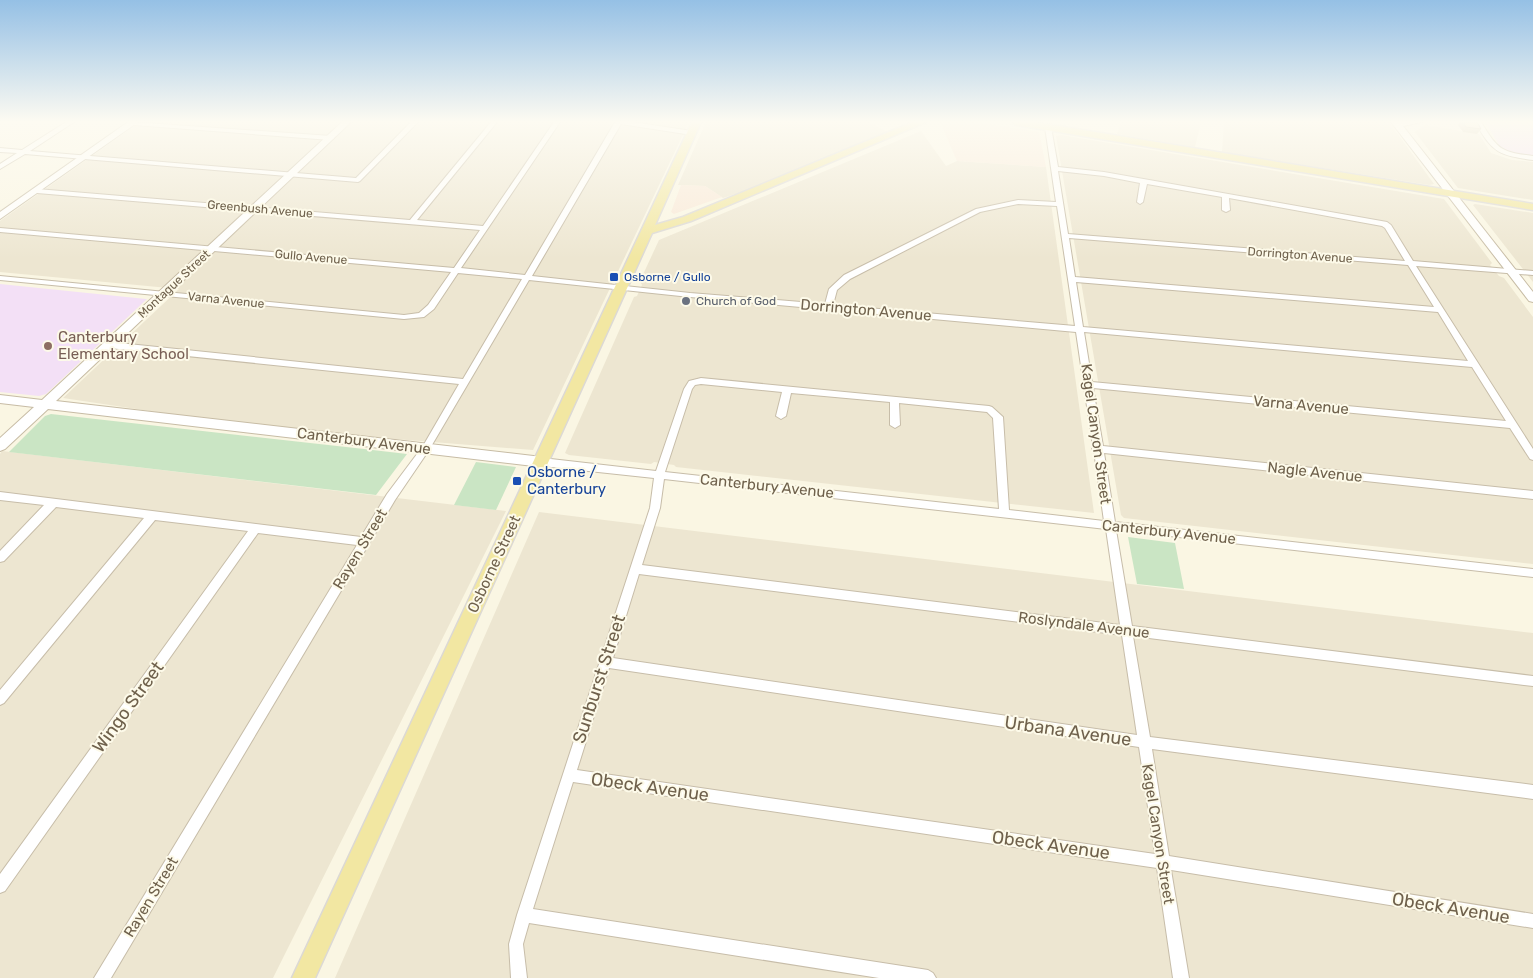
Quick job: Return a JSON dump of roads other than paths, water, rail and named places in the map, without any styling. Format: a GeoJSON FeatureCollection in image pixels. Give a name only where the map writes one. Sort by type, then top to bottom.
{"type":"FeatureCollection","features":[{"type":"Feature","properties":{"kind":"main road","name":"Osborne Street"},"geometry":{"type":"LineString","coordinates":[[303,978],[677,168]]}},
{"type":"Feature","properties":{"kind":"main road"},"geometry":{"type":"LineString","coordinates":[[648,231],[706,211],[811,168]]}},
{"type":"Feature","properties":{"kind":"main road"},"geometry":{"type":"LineString","coordinates":[[1293,168],[1533,207]]}},
{"type":"Feature","properties":{"kind":"main road"},"geometry":{"type":"LineString","coordinates":[[658,209],[672,217],[706,211]]}},
{"type":"Feature","properties":{"kind":"street"},"geometry":{"type":"LineString","coordinates":[[0,216],[71,168]]}},
{"type":"Feature","properties":{"kind":"street"},"geometry":{"type":"LineString","coordinates":[[215,168],[358,180],[370,168]]}},
{"type":"Feature","properties":{"kind":"street","name":"Montague Street"},"geometry":{"type":"LineString","coordinates":[[0,446],[299,168]]}},
{"type":"Feature","properties":{"kind":"street"},"geometry":{"type":"LineString","coordinates":[[412,222],[457,168]]}},
{"type":"Feature","properties":{"kind":"street"},"geometry":{"type":"LineString","coordinates":[[456,270],[525,168]]}},
{"type":"Feature","properties":{"kind":"street","name":"Rayen Street"},"geometry":{"type":"LineString","coordinates":[[102,978],[391,497],[426,448],[592,168]]}},
{"type":"Feature","properties":{"kind":"street"},"geometry":{"type":"LineString","coordinates":[[1431,168],[1533,299]]}},
{"type":"Feature","properties":{"kind":"street"},"geometry":{"type":"LineString","coordinates":[[1055,169],[1104,174],[1384,224],[1388,227],[1533,457]]}},
{"type":"Feature","properties":{"kind":"street","name":"Kagel Canyon Street"},"geometry":{"type":"LineString","coordinates":[[1055,169],[1090,385],[1097,449],[1125,630],[1181,978]]}},
{"type":"Feature","properties":{"kind":"street"},"geometry":{"type":"LineString","coordinates":[[1140,202],[1144,181]]}},
{"type":"Feature","properties":{"kind":"street","name":"Greenbush Avenue"},"geometry":{"type":"LineString","coordinates":[[37,191],[483,228]]}},
{"type":"Feature","properties":{"kind":"street"},"geometry":{"type":"LineString","coordinates":[[1225,195],[1226,210]]}},
{"type":"Feature","properties":{"kind":"street"},"geometry":{"type":"LineString","coordinates":[[828,307],[833,289],[847,277],[978,210],[1018,202],[1060,204]]}},
{"type":"Feature","properties":{"kind":"street","name":"Gullo Avenue"},"geometry":{"type":"LineString","coordinates":[[0,230],[456,270],[622,288]]}},
{"type":"Feature","properties":{"kind":"street","name":"Dorrington Avenue"},"geometry":{"type":"LineString","coordinates":[[1066,236],[1533,273]]}},
{"type":"Feature","properties":{"kind":"street","name":"Varna Avenue"},"geometry":{"type":"LineString","coordinates":[[0,278],[404,317],[421,315],[430,307],[456,270]]}},
{"type":"Feature","properties":{"kind":"street"},"geometry":{"type":"LineString","coordinates":[[1073,280],[1440,310]]}},
{"type":"Feature","properties":{"kind":"street","name":"Dorrington Avenue"},"geometry":{"type":"LineString","coordinates":[[622,288],[1080,329]]}},
{"type":"Feature","properties":{"kind":"street"},"geometry":{"type":"LineString","coordinates":[[1080,329],[1474,364]]}},
{"type":"Feature","properties":{"kind":"street"},"geometry":{"type":"LineString","coordinates":[[109,345],[465,382]]}},
{"type":"Feature","properties":{"kind":"street","name":"Sunburst Street"},"geometry":{"type":"LineString","coordinates":[[519,978],[516,944],[524,916],[655,508],[660,474],[688,389],[692,383],[701,381],[787,390]]}},
{"type":"Feature","properties":{"kind":"street","name":"Varna Avenue"},"geometry":{"type":"LineString","coordinates":[[1090,385],[1513,425]]}},
{"type":"Feature","properties":{"kind":"street"},"geometry":{"type":"LineString","coordinates":[[781,416],[787,390],[989,409],[998,417],[1004,513]]}},
{"type":"Feature","properties":{"kind":"street","name":"Canterbury Avenue"},"geometry":{"type":"LineString","coordinates":[[0,399],[1533,573]]}},
{"type":"Feature","properties":{"kind":"street"},"geometry":{"type":"LineString","coordinates":[[894,401],[895,425]]}},
{"type":"Feature","properties":{"kind":"street","name":"Nagle Avenue"},"geometry":{"type":"LineString","coordinates":[[1097,449],[1533,495]]}},
{"type":"Feature","properties":{"kind":"street"},"geometry":{"type":"LineString","coordinates":[[0,496],[364,542]]}},
{"type":"Feature","properties":{"kind":"street"},"geometry":{"type":"LineString","coordinates":[[0,558],[53,503]]}},
{"type":"Feature","properties":{"kind":"street"},"geometry":{"type":"LineString","coordinates":[[0,699],[154,515]]}},
{"type":"Feature","properties":{"kind":"street","name":"Wingo Street"},"geometry":{"type":"LineString","coordinates":[[0,886],[256,528]]}},
{"type":"Feature","properties":{"kind":"street","name":"Roslyndale Avenue"},"geometry":{"type":"LineString","coordinates":[[636,569],[1533,681]]}},
{"type":"Feature","properties":{"kind":"street","name":"Urbana Avenue"},"geometry":{"type":"LineString","coordinates":[[605,662],[1144,742],[1533,792]]}},
{"type":"Feature","properties":{"kind":"street","name":"Obeck Avenue"},"geometry":{"type":"LineString","coordinates":[[568,775],[1162,862],[1533,921]]}},
{"type":"Feature","properties":{"kind":"street"},"geometry":{"type":"LineString","coordinates":[[524,916],[928,978]]}},
{"type":"Feature","properties":{"kind":"place","name":"Osborne / Gullo"},"geometry":{"type":"Point","coordinates":[614,277]}},
{"type":"Feature","properties":{"kind":"place","name":"Church of God"},"geometry":{"type":"Point","coordinates":[686,301]}},
{"type":"Feature","properties":{"kind":"place","name":"Canterbury Elementary School"},"geometry":{"type":"Point","coordinates":[48,346]}},
{"type":"Feature","properties":{"kind":"place","name":"Osborne / Canterbury"},"geometry":{"type":"Point","coordinates":[517,481]}}]}
